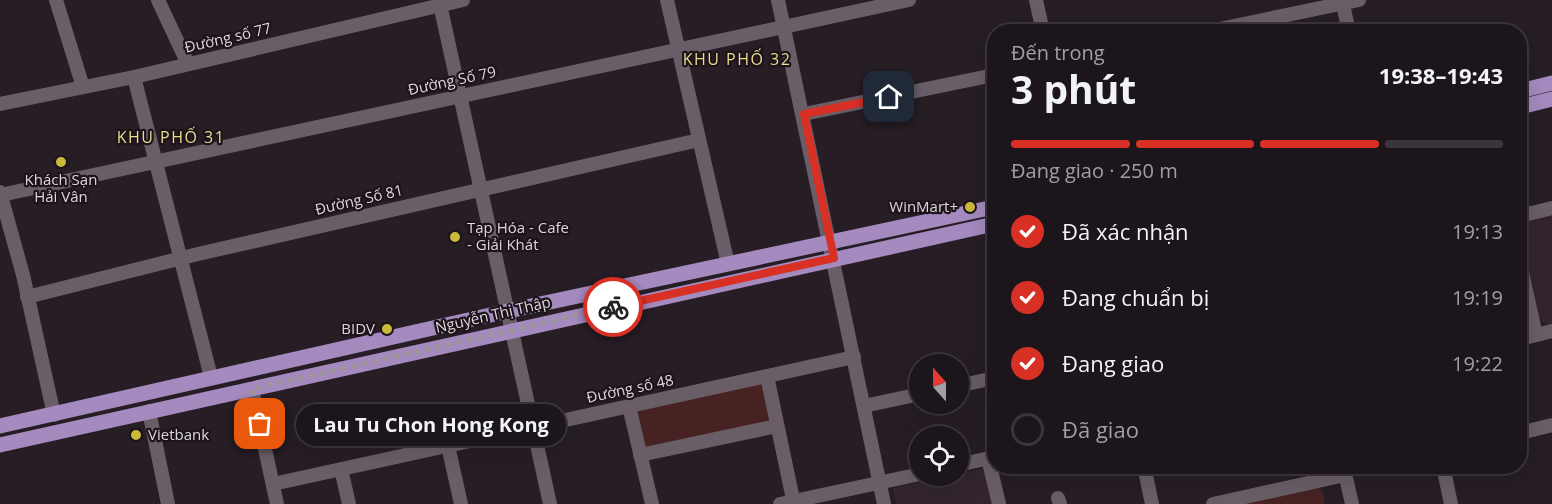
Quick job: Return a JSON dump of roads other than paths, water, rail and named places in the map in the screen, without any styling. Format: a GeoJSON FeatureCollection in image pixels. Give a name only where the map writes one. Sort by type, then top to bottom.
{"type":"FeatureCollection","features":[{"type":"Feature","properties":{"kind":"main road"},"geometry":{"type":"LineString","coordinates":[[1527,90],[1552,83]]}},
{"type":"Feature","properties":{"kind":"main road"},"geometry":{"type":"LineString","coordinates":[[1527,105],[1552,99]]}},
{"type":"Feature","properties":{"kind":"main road","name":"Nguyễn Thị Thập"},"geometry":{"type":"LineString","coordinates":[[0,426],[508,311],[987,208]]}},
{"type":"Feature","properties":{"kind":"main road","name":"Nguyễn Thị Thập"},"geometry":{"type":"LineString","coordinates":[[0,445],[512,329],[987,225]]}},
{"type":"Feature","properties":{"kind":"street"},"geometry":{"type":"LineString","coordinates":[[56,0],[83,87]]}},
{"type":"Feature","properties":{"kind":"street"},"geometry":{"type":"LineString","coordinates":[[158,0],[188,64]]}},
{"type":"Feature","properties":{"kind":"street","name":"Đường số 77"},"geometry":{"type":"LineString","coordinates":[[0,104],[188,64],[440,3],[463,0]]}},
{"type":"Feature","properties":{"kind":"street"},"geometry":{"type":"LineString","coordinates":[[668,0],[728,264]]}},
{"type":"Feature","properties":{"kind":"street"},"geometry":{"type":"LineString","coordinates":[[778,0],[831,241],[884,504]]}},
{"type":"Feature","properties":{"kind":"street","name":"Đường Số 79"},"geometry":{"type":"LineString","coordinates":[[0,194],[156,163],[909,0]]}},
{"type":"Feature","properties":{"kind":"street"},"geometry":{"type":"LineString","coordinates":[[1036,0],[1041,24]]}},
{"type":"Feature","properties":{"kind":"street"},"geometry":{"type":"LineString","coordinates":[[1242,24],[1359,0]]}},
{"type":"Feature","properties":{"kind":"street"},"geometry":{"type":"LineString","coordinates":[[1342,2],[1347,24]]}},
{"type":"Feature","properties":{"kind":"street"},"geometry":{"type":"LineString","coordinates":[[440,3],[550,504]]}},
{"type":"Feature","properties":{"kind":"street"},"geometry":{"type":"LineString","coordinates":[[134,76],[211,377]]}},
{"type":"Feature","properties":{"kind":"street"},"geometry":{"type":"LineString","coordinates":[[804,114],[987,76]]}},
{"type":"Feature","properties":{"kind":"street","name":"Đường Số 81"},"geometry":{"type":"LineString","coordinates":[[27,297],[181,258],[699,140]]}},
{"type":"Feature","properties":{"kind":"street"},"geometry":{"type":"LineString","coordinates":[[0,194],[54,415]]}},
{"type":"Feature","properties":{"kind":"street"},"geometry":{"type":"LineString","coordinates":[[1527,214],[1552,208]]}},
{"type":"Feature","properties":{"kind":"street"},"geometry":{"type":"LineString","coordinates":[[1527,295],[1536,335]]}},
{"type":"Feature","properties":{"kind":"street"},"geometry":{"type":"LineString","coordinates":[[1527,337],[1552,331]]}},
{"type":"Feature","properties":{"kind":"street","name":"Đường số 48"},"geometry":{"type":"LineString","coordinates":[[273,484],[854,357]]}},
{"type":"Feature","properties":{"kind":"street"},"geometry":{"type":"LineString","coordinates":[[767,376],[789,503],[909,476]]}},
{"type":"Feature","properties":{"kind":"street"},"geometry":{"type":"LineString","coordinates":[[969,384],[987,380]]}},
{"type":"Feature","properties":{"kind":"street"},"geometry":{"type":"LineString","coordinates":[[252,389],[277,504]]}},
{"type":"Feature","properties":{"kind":"street"},"geometry":{"type":"LineString","coordinates":[[864,406],[909,396]]}},
{"type":"Feature","properties":{"kind":"street"},"geometry":{"type":"LineString","coordinates":[[629,406],[652,504]]}},
{"type":"Feature","properties":{"kind":"street"},"geometry":{"type":"LineString","coordinates":[[149,411],[168,504]]}},
{"type":"Feature","properties":{"kind":"street"},"geometry":{"type":"LineString","coordinates":[[1527,432],[1552,424]]}},
{"type":"Feature","properties":{"kind":"street"},"geometry":{"type":"LineString","coordinates":[[640,455],[777,426]]}},
{"type":"Feature","properties":{"kind":"street"},"geometry":{"type":"LineString","coordinates":[[448,446],[461,504]]}},
{"type":"Feature","properties":{"kind":"street"},"geometry":{"type":"LineString","coordinates":[[969,463],[987,459]]}},
{"type":"Feature","properties":{"kind":"street"},"geometry":{"type":"LineString","coordinates":[[341,469],[349,504]]}},
{"type":"Feature","properties":{"kind":"street"},"geometry":{"type":"LineString","coordinates":[[994,474],[999,504]]}},
{"type":"Feature","properties":{"kind":"street"},"geometry":{"type":"LineString","coordinates":[[1146,474],[1152,504]]}},
{"type":"Feature","properties":{"kind":"street"},"geometry":{"type":"LineString","coordinates":[[1213,504],[1332,474]]}},
{"type":"Feature","properties":{"kind":"street"},"geometry":{"type":"LineString","coordinates":[[1345,474],[1352,504]]}},
{"type":"Feature","properties":{"kind":"street"},"geometry":{"type":"LineString","coordinates":[[1445,474],[1451,504]]}},
{"type":"Feature","properties":{"kind":"place","name":"Khách Sạn Hải Vân"},"geometry":{"type":"Point","coordinates":[61,162]}},
{"type":"Feature","properties":{"kind":"place","name":"WinMart+"},"geometry":{"type":"Point","coordinates":[970,207]}},
{"type":"Feature","properties":{"kind":"place","name":"Tạp Hóa - Cafe - Giải Khát"},"geometry":{"type":"Point","coordinates":[455,237]}},
{"type":"Feature","properties":{"kind":"place","name":"BIDV"},"geometry":{"type":"Point","coordinates":[387,329]}},
{"type":"Feature","properties":{"kind":"place","name":"Lau Tu Chon Hong Kong"},"geometry":{"type":"Point","coordinates":[260,424]}},
{"type":"Feature","properties":{"kind":"place","name":"Vietbank"},"geometry":{"type":"Point","coordinates":[136,435]}},
{"type":"Feature","properties":{"kind":"district","name":"KHU PHỐ 32"},"geometry":{"type":"Point","coordinates":[737,59]}},
{"type":"Feature","properties":{"kind":"district","name":"KHU PHỐ 31"},"geometry":{"type":"Point","coordinates":[171,137]}}]}
